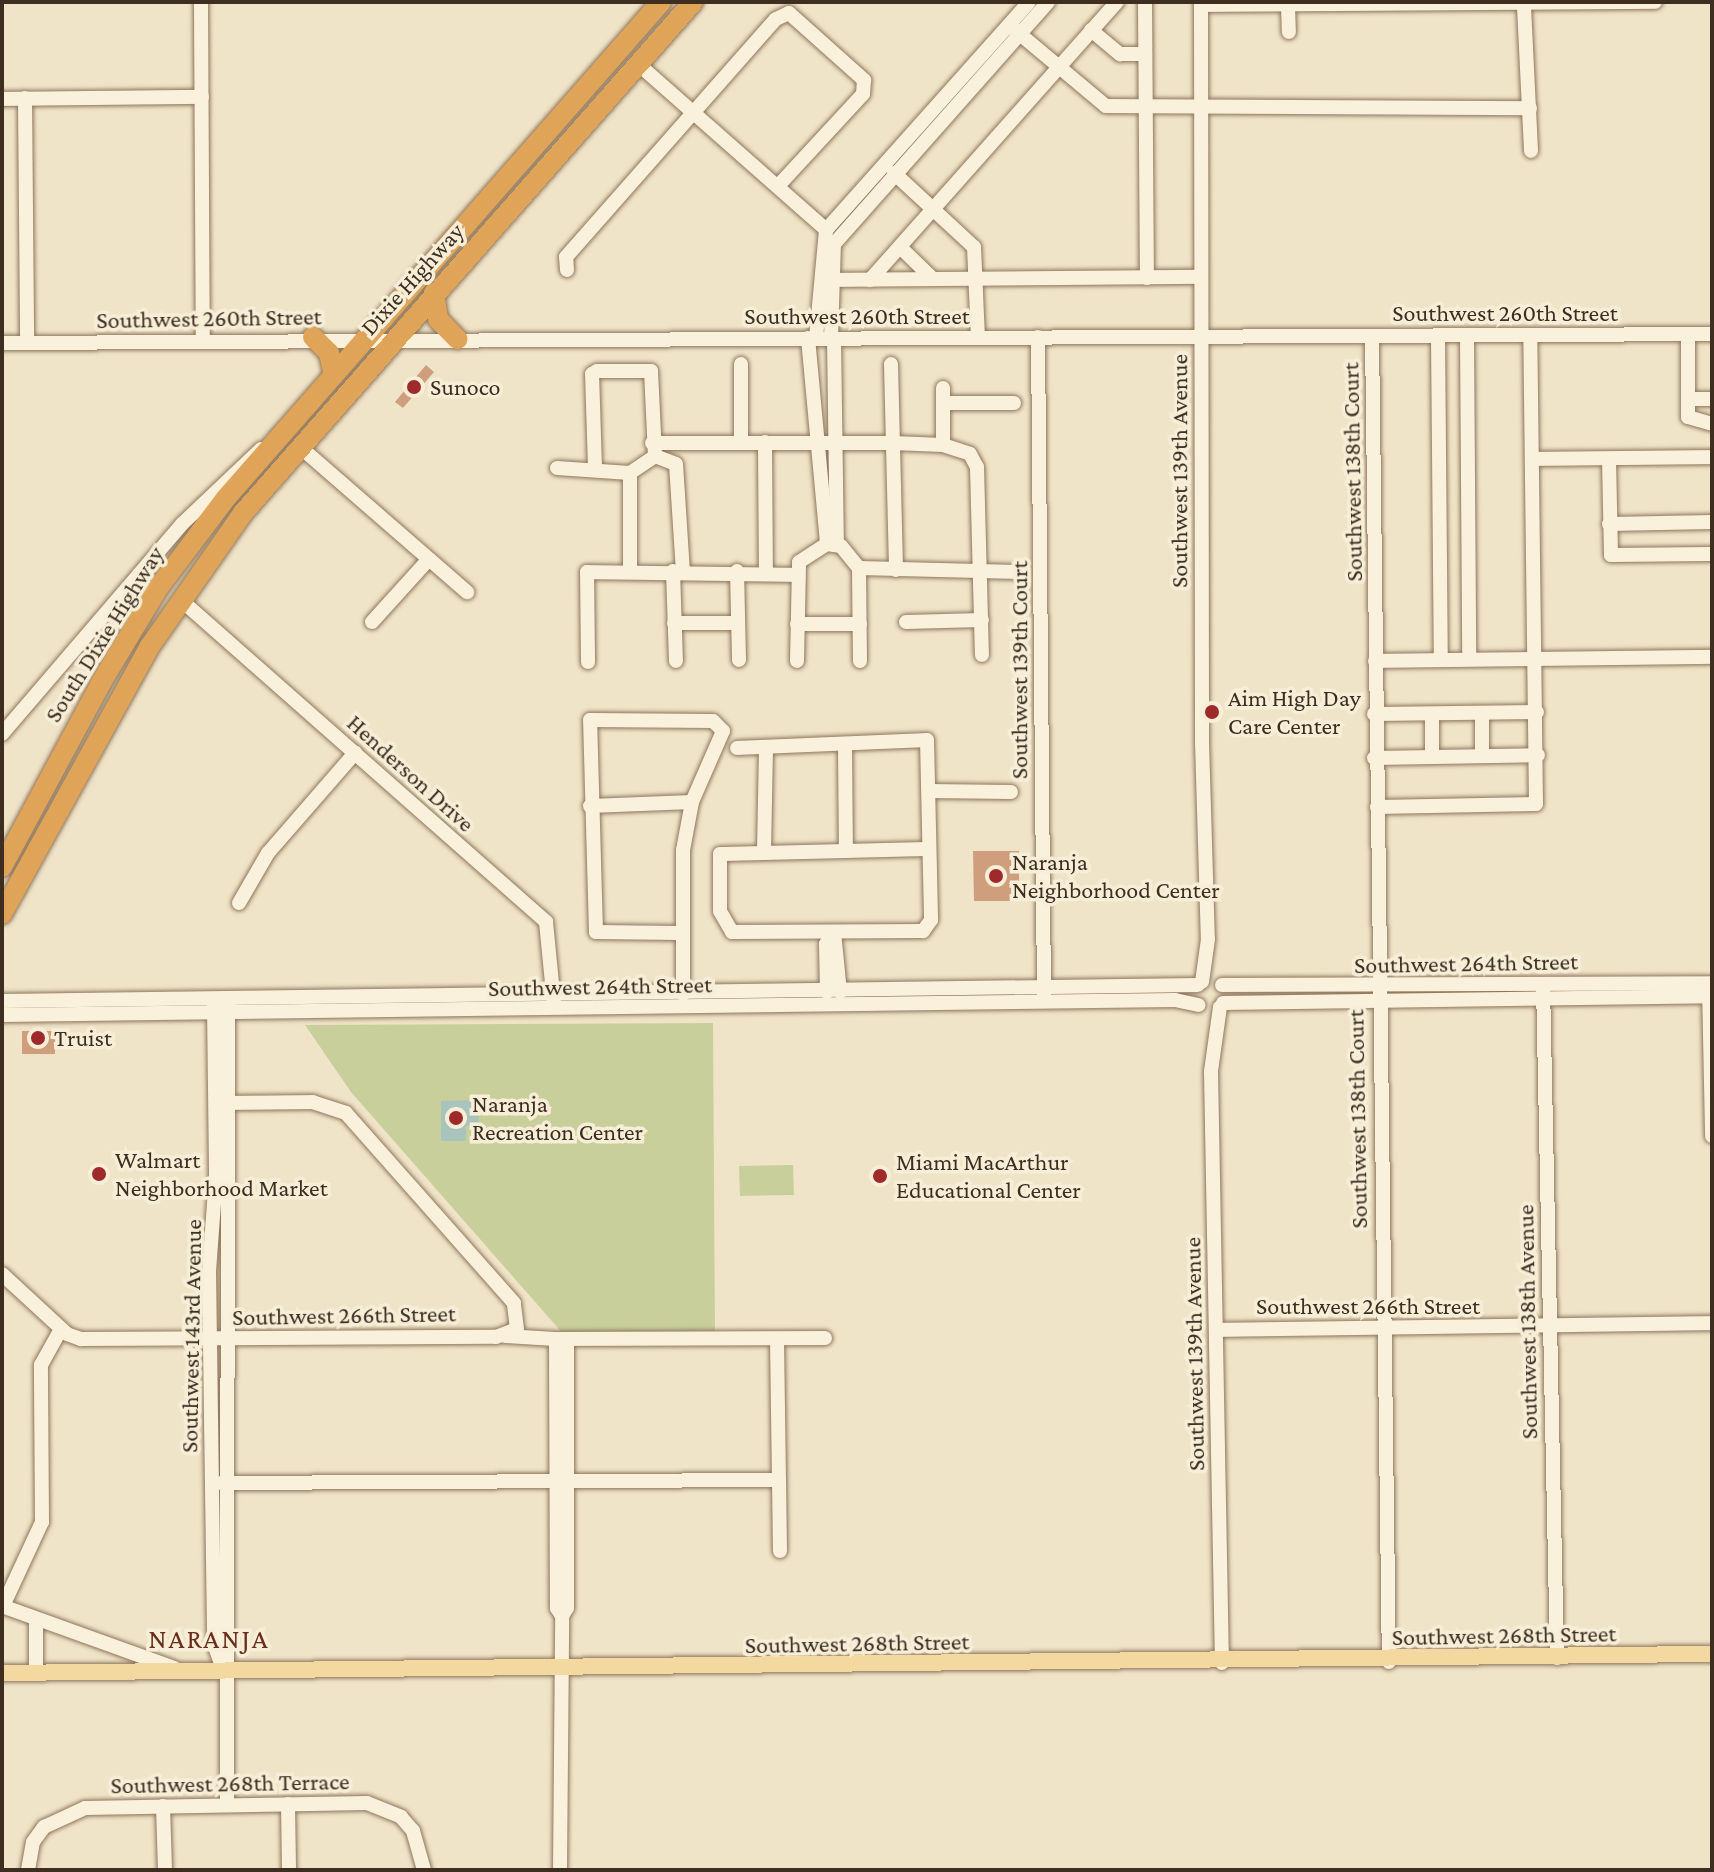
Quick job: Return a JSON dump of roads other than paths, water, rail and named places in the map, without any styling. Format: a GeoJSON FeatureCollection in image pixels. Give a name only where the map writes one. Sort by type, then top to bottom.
{"type":"FeatureCollection","features":[{"type":"Feature","properties":{"kind":"highway","name":"Dixie Highway"},"geometry":{"type":"LineString","coordinates":[[271,442],[661,2]]}},
{"type":"Feature","properties":{"kind":"highway","name":"Dixie Highway"},"geometry":{"type":"LineString","coordinates":[[181,600],[299,446],[693,2]]}},
{"type":"Feature","properties":{"kind":"highway"},"geometry":{"type":"LineString","coordinates":[[434,293],[438,319],[457,339]]}},
{"type":"Feature","properties":{"kind":"highway"},"geometry":{"type":"LineString","coordinates":[[313,337],[329,353],[333,372]]}},
{"type":"Feature","properties":{"kind":"highway","name":"South Dixie Highway"},"geometry":{"type":"LineString","coordinates":[[2,867],[159,587],[271,442]]}},
{"type":"Feature","properties":{"kind":"highway"},"geometry":{"type":"LineString","coordinates":[[159,587],[181,600]]}},
{"type":"Feature","properties":{"kind":"highway","name":"South Dixie Highway"},"geometry":{"type":"LineString","coordinates":[[2,914],[181,600]]}},
{"type":"Feature","properties":{"kind":"main road","name":"Southwest 268th Street"},"geometry":{"type":"LineString","coordinates":[[2,1673],[1389,1662],[1712,1654]]}},
{"type":"Feature","properties":{"kind":"street"},"geometry":{"type":"LineString","coordinates":[[201,2],[203,340]]}},
{"type":"Feature","properties":{"kind":"street"},"geometry":{"type":"LineString","coordinates":[[830,494],[838,443],[822,338],[834,244],[1014,29],[1029,2]]}},
{"type":"Feature","properties":{"kind":"street"},"geometry":{"type":"LineString","coordinates":[[1019,572],[859,568],[832,544],[830,494],[820,443],[826,230],[1014,29],[1048,2]]}},
{"type":"Feature","properties":{"kind":"street"},"geometry":{"type":"LineString","coordinates":[[870,280],[1117,2]]}},
{"type":"Feature","properties":{"kind":"street"},"geometry":{"type":"LineString","coordinates":[[1145,2],[1147,278]]}},
{"type":"Feature","properties":{"kind":"street"},"geometry":{"type":"LineString","coordinates":[[1201,4],[1524,7],[1655,2]]}},
{"type":"Feature","properties":{"kind":"street","name":"Southwest 139th Avenue"},"geometry":{"type":"LineString","coordinates":[[1201,4],[1200,335],[1208,939],[1200,983],[1200,1007],[1211,1045]]}},
{"type":"Feature","properties":{"kind":"street"},"geometry":{"type":"LineString","coordinates":[[1288,7],[1289,32]]}},
{"type":"Feature","properties":{"kind":"street"},"geometry":{"type":"LineString","coordinates":[[1524,7],[1531,151]]}},
{"type":"Feature","properties":{"kind":"street"},"geometry":{"type":"LineString","coordinates":[[567,270],[566,257],[776,19],[789,13],[864,80],[863,94],[778,186]]}},
{"type":"Feature","properties":{"kind":"street"},"geometry":{"type":"LineString","coordinates":[[1014,29],[1098,104],[1145,107],[1530,108]]}},
{"type":"Feature","properties":{"kind":"street"},"geometry":{"type":"LineString","coordinates":[[1091,30],[1120,54],[1144,54]]}},
{"type":"Feature","properties":{"kind":"street"},"geometry":{"type":"LineString","coordinates":[[638,64],[826,230]]}},
{"type":"Feature","properties":{"kind":"street"},"geometry":{"type":"LineString","coordinates":[[2,99],[202,97]]}},
{"type":"Feature","properties":{"kind":"street"},"geometry":{"type":"LineString","coordinates":[[25,98],[27,343]]}},
{"type":"Feature","properties":{"kind":"street"},"geometry":{"type":"LineString","coordinates":[[894,173],[974,247],[978,338]]}},
{"type":"Feature","properties":{"kind":"street"},"geometry":{"type":"LineString","coordinates":[[900,247],[933,279]]}},
{"type":"Feature","properties":{"kind":"street"},"geometry":{"type":"LineString","coordinates":[[829,280],[1200,277]]}},
{"type":"Feature","properties":{"kind":"street"},"geometry":{"type":"LineString","coordinates":[[1688,334],[1691,421],[1712,424]]}},
{"type":"Feature","properties":{"kind":"street","name":"Southwest 260th Street"},"geometry":{"type":"LineString","coordinates":[[2,343],[313,337],[978,338],[1712,334]]}},
{"type":"Feature","properties":{"kind":"street"},"geometry":{"type":"LineString","coordinates":[[1377,807],[1536,804],[1537,659],[1530,335]]}},
{"type":"Feature","properties":{"kind":"street","name":"Southwest 138th Court"},"geometry":{"type":"LineString","coordinates":[[1372,336],[1377,993],[1389,1662]]}},
{"type":"Feature","properties":{"kind":"street"},"geometry":{"type":"LineString","coordinates":[[1438,336],[1441,659]]}},
{"type":"Feature","properties":{"kind":"street"},"geometry":{"type":"LineString","coordinates":[[1467,336],[1469,659]]}},
{"type":"Feature","properties":{"kind":"street","name":"Southwest 139th Court"},"geometry":{"type":"LineString","coordinates":[[1038,337],[1044,996]]}},
{"type":"Feature","properties":{"kind":"street"},"geometry":{"type":"LineString","coordinates":[[741,364],[741,442]]}},
{"type":"Feature","properties":{"kind":"street"},"geometry":{"type":"LineString","coordinates":[[891,364],[896,570]]}},
{"type":"Feature","properties":{"kind":"street"},"geometry":{"type":"LineString","coordinates":[[595,468],[597,371],[651,371],[653,449]]}},
{"type":"Feature","properties":{"kind":"street"},"geometry":{"type":"LineString","coordinates":[[943,445],[943,395],[1014,403]]}},
{"type":"Feature","properties":{"kind":"street"},"geometry":{"type":"LineString","coordinates":[[1688,399],[1712,399]]}},
{"type":"Feature","properties":{"kind":"street"},"geometry":{"type":"LineString","coordinates":[[2,734],[228,475],[271,442]]}},
{"type":"Feature","properties":{"kind":"street"},"geometry":{"type":"LineString","coordinates":[[630,572],[630,473],[653,449],[741,442],[943,445],[970,454],[977,467],[982,655]]}},
{"type":"Feature","properties":{"kind":"street"},"geometry":{"type":"LineString","coordinates":[[765,442],[766,571]]}},
{"type":"Feature","properties":{"kind":"street"},"geometry":{"type":"LineString","coordinates":[[299,446],[467,592]]}},
{"type":"Feature","properties":{"kind":"street"},"geometry":{"type":"LineString","coordinates":[[653,449],[676,464],[681,480],[674,623],[676,661]]}},
{"type":"Feature","properties":{"kind":"street"},"geometry":{"type":"LineString","coordinates":[[1533,459],[1712,457]]}},
{"type":"Feature","properties":{"kind":"street"},"geometry":{"type":"LineString","coordinates":[[1609,459],[1611,555],[1712,554]]}},
{"type":"Feature","properties":{"kind":"street"},"geometry":{"type":"LineString","coordinates":[[557,468],[595,468],[630,473]]}},
{"type":"Feature","properties":{"kind":"street"},"geometry":{"type":"LineString","coordinates":[[1609,524],[1712,522]]}},
{"type":"Feature","properties":{"kind":"street"},"geometry":{"type":"LineString","coordinates":[[797,661],[797,575],[801,557],[832,544]]}},
{"type":"Feature","properties":{"kind":"street"},"geometry":{"type":"LineString","coordinates":[[372,622],[429,559]]}},
{"type":"Feature","properties":{"kind":"street"},"geometry":{"type":"LineString","coordinates":[[859,568],[860,661]]}},
{"type":"Feature","properties":{"kind":"street"},"geometry":{"type":"LineString","coordinates":[[737,571],[739,660]]}},
{"type":"Feature","properties":{"kind":"street"},"geometry":{"type":"LineString","coordinates":[[588,662],[587,572],[766,571],[797,575]]}},
{"type":"Feature","properties":{"kind":"street"},"geometry":{"type":"LineString","coordinates":[[126,591],[159,587]]}},
{"type":"Feature","properties":{"kind":"street","name":"Henderson Drive"},"geometry":{"type":"LineString","coordinates":[[181,600],[546,922],[554,1002]]}},
{"type":"Feature","properties":{"kind":"street"},"geometry":{"type":"LineString","coordinates":[[906,622],[982,620]]}},
{"type":"Feature","properties":{"kind":"street"},"geometry":{"type":"LineString","coordinates":[[674,623],[738,623]]}},
{"type":"Feature","properties":{"kind":"street"},"geometry":{"type":"LineString","coordinates":[[797,624],[860,624]]}},
{"type":"Feature","properties":{"kind":"street"},"geometry":{"type":"LineString","coordinates":[[1375,661],[1712,657]]}},
{"type":"Feature","properties":{"kind":"street"},"geometry":{"type":"LineString","coordinates":[[1374,714],[1537,712]]}},
{"type":"Feature","properties":{"kind":"street"},"geometry":{"type":"LineString","coordinates":[[1482,713],[1482,756]]}},
{"type":"Feature","properties":{"kind":"street"},"geometry":{"type":"LineString","coordinates":[[1432,714],[1432,757]]}},
{"type":"Feature","properties":{"kind":"street"},"geometry":{"type":"LineString","coordinates":[[678,933],[596,932],[590,806],[590,720],[713,721],[723,731],[692,802],[678,933],[679,994]]}},
{"type":"Feature","properties":{"kind":"street"},"geometry":{"type":"LineString","coordinates":[[737,748],[927,740],[931,920],[923,931],[732,932],[720,911],[720,854],[929,849]]}},
{"type":"Feature","properties":{"kind":"street"},"geometry":{"type":"LineString","coordinates":[[845,745],[846,851]]}},
{"type":"Feature","properties":{"kind":"street"},"geometry":{"type":"LineString","coordinates":[[764,852],[766,747]]}},
{"type":"Feature","properties":{"kind":"street"},"geometry":{"type":"LineString","coordinates":[[239,903],[268,853],[355,753]]}},
{"type":"Feature","properties":{"kind":"street"},"geometry":{"type":"LineString","coordinates":[[1374,758],[1538,755]]}},
{"type":"Feature","properties":{"kind":"street"},"geometry":{"type":"LineString","coordinates":[[929,791],[1011,792]]}},
{"type":"Feature","properties":{"kind":"street"},"geometry":{"type":"LineString","coordinates":[[590,806],[692,802]]}},
{"type":"Feature","properties":{"kind":"street"},"geometry":{"type":"LineString","coordinates":[[833,992],[834,932]]}},
{"type":"Feature","properties":{"kind":"street","name":"Southwest 139th Avenue"},"geometry":{"type":"LineString","coordinates":[[1208,939],[1220,984],[1221,1005],[1211,1045],[1222,1663]]}},
{"type":"Feature","properties":{"kind":"street","name":"Southwest 264th Street"},"geometry":{"type":"LineString","coordinates":[[2,1015],[221,1006],[1044,996],[1200,983],[1377,993]]}},
{"type":"Feature","properties":{"kind":"street"},"geometry":{"type":"LineString","coordinates":[[1710,990],[1712,1136]]}},
{"type":"Feature","properties":{"kind":"street","name":"Southwest 264th Street"},"geometry":{"type":"LineString","coordinates":[[554,1002],[679,994],[833,992],[1044,996],[1200,1007],[1377,993],[1710,990]]}},
{"type":"Feature","properties":{"kind":"street","name":"Southwest 138th Avenue"},"geometry":{"type":"LineString","coordinates":[[1543,991],[1557,1658]]}},
{"type":"Feature","properties":{"kind":"street","name":"Southwest 264th Street"},"geometry":{"type":"LineString","coordinates":[[2,1001],[221,1006]]}},
{"type":"Feature","properties":{"kind":"street","name":"Southwest 143rd Avenue"},"geometry":{"type":"LineString","coordinates":[[221,1006],[230,1103],[226,1339],[214,1649],[224,1671],[227,1805]]}},
{"type":"Feature","properties":{"kind":"street","name":"Southwest 143rd Avenue"},"geometry":{"type":"LineString","coordinates":[[220,1483],[210,1338],[221,1006]]}},
{"type":"Feature","properties":{"kind":"street"},"geometry":{"type":"LineString","coordinates":[[230,1103],[338,1108],[514,1303],[511,1333]]}},
{"type":"Feature","properties":{"kind":"street","name":"Southwest 266th Street"},"geometry":{"type":"LineString","coordinates":[[2,1274],[61,1329],[89,1340],[511,1333],[562,1339],[825,1338]]}},
{"type":"Feature","properties":{"kind":"street","name":"Southwest 266th Street"},"geometry":{"type":"LineString","coordinates":[[1216,1330],[1712,1323]]}},
{"type":"Feature","properties":{"kind":"street"},"geometry":{"type":"LineString","coordinates":[[61,1329],[41,1365],[42,1522],[2,1606],[36,1622],[185,1672]]}},
{"type":"Feature","properties":{"kind":"street"},"geometry":{"type":"LineString","coordinates":[[560,1870],[562,1616],[557,1608],[562,1483],[562,1339]]}},
{"type":"Feature","properties":{"kind":"street"},"geometry":{"type":"LineString","coordinates":[[777,1339],[780,1551]]}},
{"type":"Feature","properties":{"kind":"street"},"geometry":{"type":"LineString","coordinates":[[220,1483],[779,1480]]}},
{"type":"Feature","properties":{"kind":"street"},"geometry":{"type":"LineString","coordinates":[[36,1622],[36,1673]]}},
{"type":"Feature","properties":{"kind":"street","name":"Southwest 268th Terrace"},"geometry":{"type":"LineString","coordinates":[[28,1870],[33,1842],[44,1827],[85,1808],[367,1803],[401,1817],[413,1831],[424,1870]]}},
{"type":"Feature","properties":{"kind":"street"},"geometry":{"type":"LineString","coordinates":[[288,1804],[289,1870]]}},
{"type":"Feature","properties":{"kind":"street"},"geometry":{"type":"LineString","coordinates":[[163,1806],[165,1870]]}},
{"type":"Feature","properties":{"kind":"water"},"geometry":{"type":"Polygon","coordinates":[[[478,1100],[479,1124],[466,1126],[466,1141],[441,1141],[441,1101],[478,1100]]]}},
{"type":"Feature","properties":{"kind":"place","name":"Sunoco"},"geometry":{"type":"Point","coordinates":[414,387]}},
{"type":"Feature","properties":{"kind":"place","name":"Aim High Day Care Center"},"geometry":{"type":"Point","coordinates":[1212,712]}},
{"type":"Feature","properties":{"kind":"place","name":"Naranja Neighborhood Center"},"geometry":{"type":"Point","coordinates":[996,876]}},
{"type":"Feature","properties":{"kind":"place","name":"Truist"},"geometry":{"type":"Point","coordinates":[38,1038]}},
{"type":"Feature","properties":{"kind":"place","name":"Naranja Recreation Center"},"geometry":{"type":"Point","coordinates":[456,1118]}},
{"type":"Feature","properties":{"kind":"place","name":"Walmart Neighborhood Market"},"geometry":{"type":"Point","coordinates":[99,1174]}},
{"type":"Feature","properties":{"kind":"place","name":"Miami MacArthur Educational Center"},"geometry":{"type":"Point","coordinates":[880,1176]}},
{"type":"Feature","properties":{"kind":"district","name":"NARANJA"},"geometry":{"type":"Point","coordinates":[209,1639]}}]}
